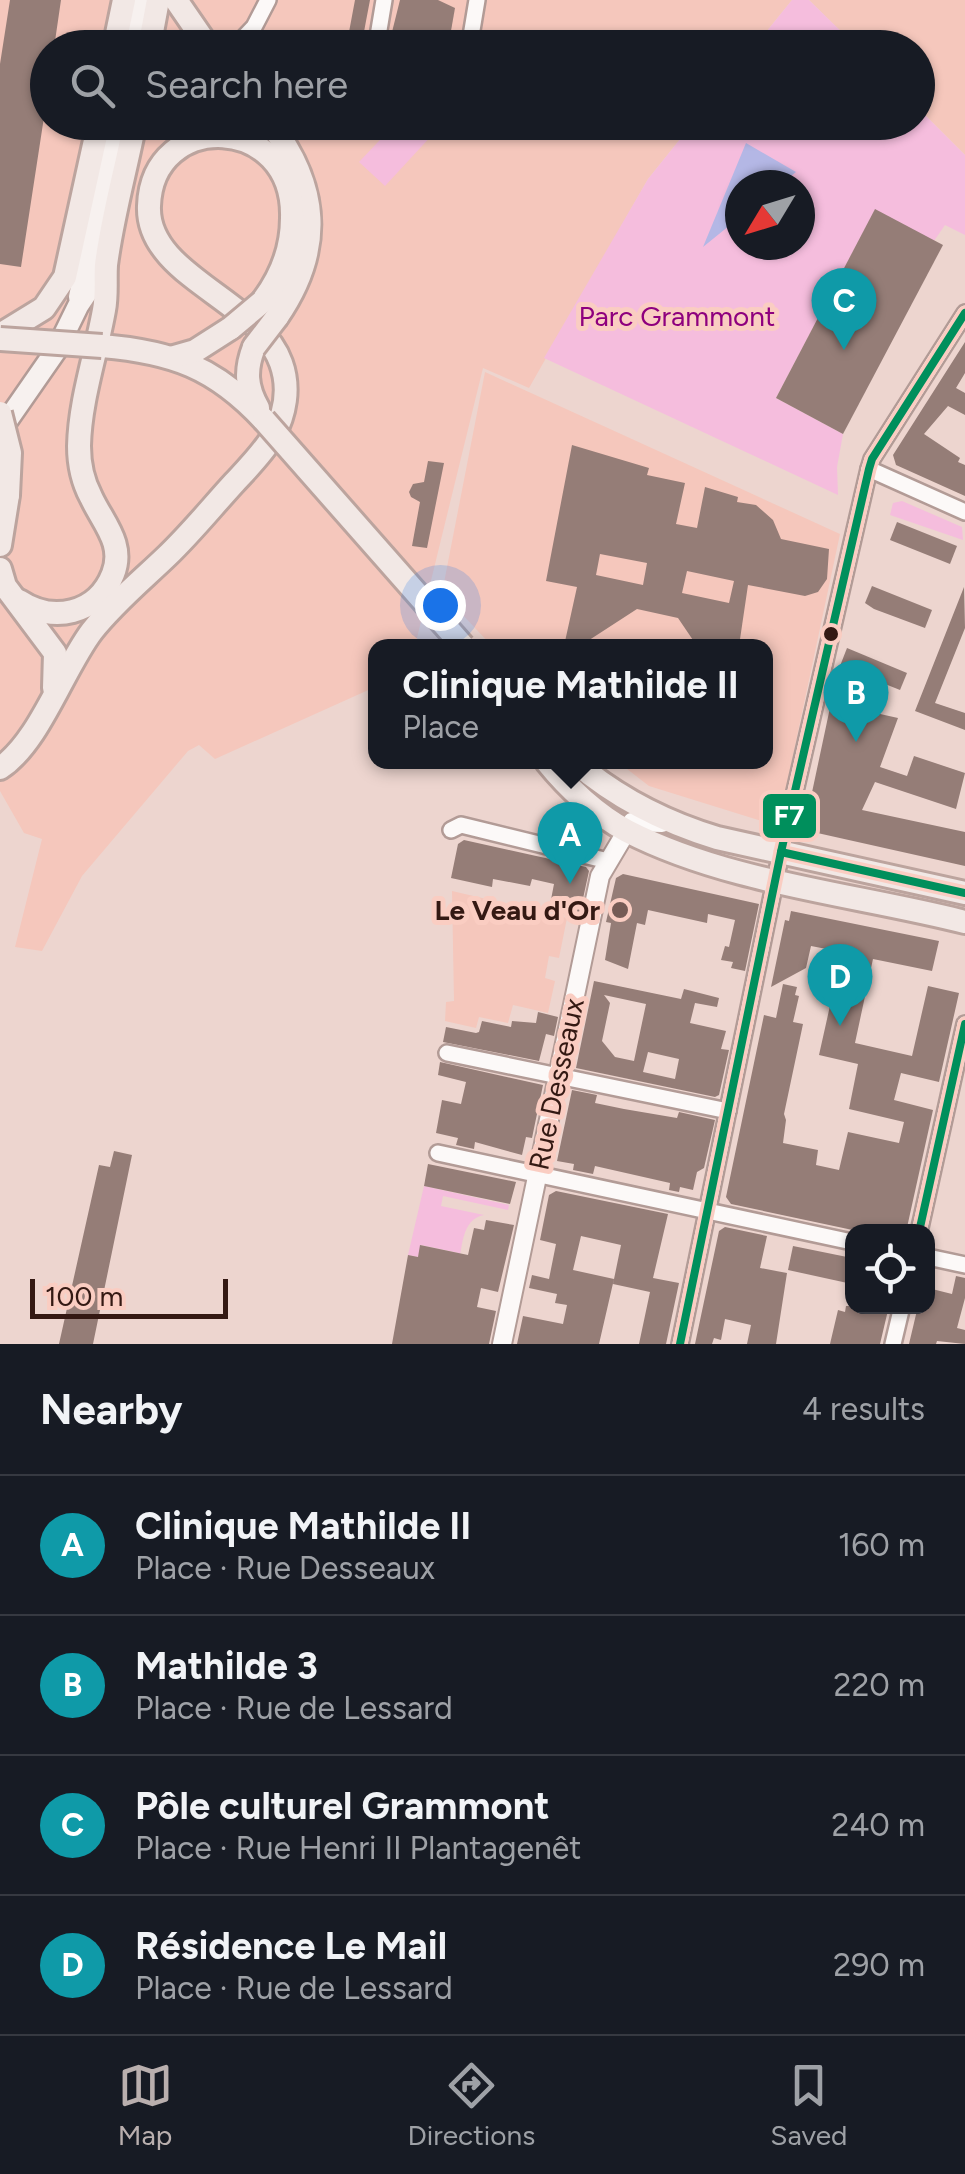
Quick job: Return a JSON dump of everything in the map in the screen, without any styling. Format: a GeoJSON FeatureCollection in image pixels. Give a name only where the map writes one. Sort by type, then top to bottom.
{"type":"FeatureCollection","features":[{"type":"Feature","properties":{"kind":"main road"},"geometry":{"type":"LineString","coordinates":[[118,30],[124,0]]}},
{"type":"Feature","properties":{"kind":"main road"},"geometry":{"type":"LineString","coordinates":[[134,30],[140,0]]}},
{"type":"Feature","properties":{"kind":"main road"},"geometry":{"type":"LineString","coordinates":[[152,30],[158,0]]}},
{"type":"Feature","properties":{"kind":"main road"},"geometry":{"type":"LineString","coordinates":[[176,0],[197,30]]}},
{"type":"Feature","properties":{"kind":"main road"},"geometry":{"type":"LineString","coordinates":[[0,337],[44,308],[57,293],[72,250],[95,140]]}},
{"type":"Feature","properties":{"kind":"main road"},"geometry":{"type":"LineString","coordinates":[[78,306],[111,140]]}},
{"type":"Feature","properties":{"kind":"main road"},"geometry":{"type":"LineString","coordinates":[[19,601],[51,614],[84,608],[104,591],[115,569],[114,539],[90,496],[80,456],[84,408],[105,305],[106,264],[131,140]]}},
{"type":"Feature","properties":{"kind":"main road"},"geometry":{"type":"LineString","coordinates":[[0,768],[19,753],[92,631],[170,554],[256,459],[271,439],[284,409],[285,378],[273,346],[234,306],[175,262],[152,228],[151,187],[163,163],[184,145],[198,140]]}},
{"type":"Feature","properties":{"kind":"main road"},"geometry":{"type":"LineString","coordinates":[[244,140],[261,147],[280,168],[292,200],[291,242],[270,310],[248,361],[247,380],[257,416]]}},
{"type":"Feature","properties":{"kind":"main road"},"geometry":{"type":"LineString","coordinates":[[0,352],[174,357],[195,351],[270,310],[300,276],[311,223],[304,180],[281,140]]}},
{"type":"Feature","properties":{"kind":"main road"},"geometry":{"type":"LineString","coordinates":[[0,431],[57,349],[78,306],[106,264]]}},
{"type":"Feature","properties":{"kind":"main road"},"geometry":{"type":"LineString","coordinates":[[0,337],[99,352]]}},
{"type":"Feature","properties":{"kind":"main road"},"geometry":{"type":"LineString","coordinates":[[126,354],[198,382],[257,416],[441,639]]}},
{"type":"Feature","properties":{"kind":"main road"},"geometry":{"type":"LineString","coordinates":[[174,357],[208,372],[257,416],[458,639]]}},
{"type":"Feature","properties":{"kind":"main road"},"geometry":{"type":"LineString","coordinates":[[0,413],[10,453],[0,545]]}},
{"type":"Feature","properties":{"kind":"main road"},"geometry":{"type":"LineString","coordinates":[[0,570],[6,586],[55,653],[54,694]]}},
{"type":"Feature","properties":{"kind":"main road"},"geometry":{"type":"LineString","coordinates":[[553,769],[578,795],[624,829],[710,863],[965,922]]}},
{"type":"Feature","properties":{"kind":"main road"},"geometry":{"type":"LineString","coordinates":[[584,769],[624,798],[678,826],[965,893]]}},
{"type":"Feature","properties":{"kind":"street"},"geometry":{"type":"LineString","coordinates":[[251,30],[268,0]]}},
{"type":"Feature","properties":{"kind":"street"},"geometry":{"type":"LineString","coordinates":[[379,30],[384,0]]}},
{"type":"Feature","properties":{"kind":"street"},"geometry":{"type":"LineString","coordinates":[[472,30],[477,0]]}},
{"type":"Feature","properties":{"kind":"street"},"geometry":{"type":"LineString","coordinates":[[680,1344],[781,852],[869,468],[965,313]]}},
{"type":"Feature","properties":{"kind":"street"},"geometry":{"type":"LineString","coordinates":[[869,468],[965,512]]}},
{"type":"Feature","properties":{"kind":"street"},"geometry":{"type":"LineString","coordinates":[[624,829],[640,820],[678,826]]}},
{"type":"Feature","properties":{"kind":"street"},"geometry":{"type":"LineString","coordinates":[[451,830],[461,825],[474,827],[608,860]]}},
{"type":"Feature","properties":{"kind":"street","name":"Rue Desseaux"},"geometry":{"type":"LineString","coordinates":[[502,1344],[600,876],[624,829]]}},
{"type":"Feature","properties":{"kind":"street"},"geometry":{"type":"LineString","coordinates":[[920,1224],[965,1024]]}},
{"type":"Feature","properties":{"kind":"street"},"geometry":{"type":"LineString","coordinates":[[447,1053],[728,1111]]}},
{"type":"Feature","properties":{"kind":"street"},"geometry":{"type":"LineString","coordinates":[[438,1153],[845,1241]]}},
{"type":"Feature","properties":{"kind":"street"},"geometry":{"type":"LineString","coordinates":[[935,1259],[965,1265]]}},
{"type":"Feature","properties":{"kind":"street"},"geometry":{"type":"LineString","coordinates":[[894,1344],[900,1314]]}},
{"type":"Feature","properties":{"kind":"shaded area"},"geometry":{"type":"Polygon","coordinates":[[[0,0],[792,0],[768,30],[30,30],[30,140],[679,140],[648,179],[529,388],[483,368],[417,639],[368,639],[368,690],[215,759],[199,745],[188,751],[82,876],[42,951],[15,947],[42,839],[24,833],[0,791],[0,0]]]}},
{"type":"Feature","properties":{"kind":"shaded area"},"geometry":{"type":"Polygon","coordinates":[[[809,0],[965,0],[965,155],[935,125],[935,30],[840,30],[809,0]]]}},
{"type":"Feature","properties":{"kind":"shaded area"},"geometry":{"type":"Polygon","coordinates":[[[485,372],[840,534],[778,826],[649,786],[627,769],[773,769],[773,639],[485,639],[442,593],[485,372]]]}},
{"type":"Feature","properties":{"kind":"shaded area"},"geometry":{"type":"Polygon","coordinates":[[[452,891],[567,918],[559,958],[549,956],[545,978],[555,981],[548,1013],[513,1005],[508,1023],[479,1017],[476,1028],[445,1021],[446,1002],[454,1001],[452,891]]]}},
{"type":"Feature","properties":{"kind":"green space"},"geometry":{"type":"Polygon","coordinates":[[[792,0],[809,0],[840,30],[768,30],[792,0]]]}},
{"type":"Feature","properties":{"kind":"green space","name":"Parc Grammont"},"geometry":{"type":"Polygon","coordinates":[[[935,125],[965,155],[965,235],[945,225],[934,241],[875,210],[776,398],[843,434],[837,467],[838,495],[544,358],[648,179],[679,140],[935,140],[935,125]]]}},
{"type":"Feature","properties":{"kind":"green space"},"geometry":{"type":"Polygon","coordinates":[[[380,140],[428,140],[385,186],[359,162],[380,140]]]}},
{"type":"Feature","properties":{"kind":"green space"},"geometry":{"type":"Polygon","coordinates":[[[902,501],[962,527],[963,540],[890,515],[893,503],[902,501]]]}},
{"type":"Feature","properties":{"kind":"green space"},"geometry":{"type":"Polygon","coordinates":[[[424,1186],[509,1205],[508,1210],[443,1196],[441,1206],[484,1215],[467,1229],[458,1270],[459,1253],[421,1245],[418,1257],[408,1255],[424,1186]]]}},
{"type":"Feature","properties":{"kind":"water"},"geometry":{"type":"Polygon","coordinates":[[[746,143],[793,170],[735,170],[746,143]]]}},
{"type":"Feature","properties":{"kind":"water"},"geometry":{"type":"Polygon","coordinates":[[[725,194],[725,229],[703,247],[725,194]]]}},
{"type":"Feature","properties":{"kind":"building"},"geometry":{"type":"Polygon","coordinates":[[[10,0],[61,0],[57,30],[30,30],[30,140],[40,140],[21,267],[0,264],[0,64],[10,0]]]}},
{"type":"Feature","properties":{"kind":"building"},"geometry":{"type":"Polygon","coordinates":[[[355,0],[370,0],[364,30],[349,30],[355,0]]]}},
{"type":"Feature","properties":{"kind":"building"},"geometry":{"type":"Polygon","coordinates":[[[400,0],[438,0],[455,8],[451,30],[392,30],[400,0]]]}},
{"type":"Feature","properties":{"kind":"building"},"geometry":{"type":"Polygon","coordinates":[[[875,209],[943,245],[843,434],[776,398],[875,209]]]}},
{"type":"Feature","properties":{"kind":"building"},"geometry":{"type":"Polygon","coordinates":[[[965,342],[965,373],[956,388],[965,393],[965,415],[948,406],[924,434],[965,465],[965,496],[896,465],[893,455],[965,342]]]}},
{"type":"Feature","properties":{"kind":"building"},"geometry":{"type":"Polygon","coordinates":[[[572,445],[649,468],[647,475],[685,483],[676,524],[697,528],[705,487],[738,497],[737,502],[756,505],[773,520],[781,539],[829,549],[827,579],[818,592],[805,596],[748,585],[740,639],[692,639],[678,618],[637,609],[591,639],[566,639],[577,587],[546,581],[572,445]],[[600,554],[596,575],[643,585],[647,563],[600,554]],[[687,571],[682,593],[729,603],[734,581],[687,571]]]}},
{"type":"Feature","properties":{"kind":"building"},"geometry":{"type":"Polygon","coordinates":[[[428,461],[444,463],[427,548],[412,546],[420,502],[409,492],[413,484],[424,482],[428,461]]]}},
{"type":"Feature","properties":{"kind":"building"},"geometry":{"type":"Polygon","coordinates":[[[897,522],[957,546],[950,564],[890,540],[897,522]]]}},
{"type":"Feature","properties":{"kind":"building"},"geometry":{"type":"Polygon","coordinates":[[[872,586],[932,610],[925,628],[865,603],[872,586]]]}},
{"type":"Feature","properties":{"kind":"building"},"geometry":{"type":"Polygon","coordinates":[[[964,587],[965,628],[935,703],[965,713],[965,730],[915,711],[964,587]]]}},
{"type":"Feature","properties":{"kind":"building"},"geometry":{"type":"Polygon","coordinates":[[[847,648],[907,673],[900,690],[840,666],[847,648]]]}},
{"type":"Feature","properties":{"kind":"building"},"geometry":{"type":"Polygon","coordinates":[[[831,703],[898,718],[880,767],[907,776],[914,756],[965,773],[956,809],[875,782],[862,810],[965,832],[965,866],[804,830],[831,703]]]}},
{"type":"Feature","properties":{"kind":"building"},"geometry":{"type":"Polygon","coordinates":[[[464,840],[586,867],[589,871],[579,917],[549,910],[554,884],[532,879],[530,886],[493,879],[492,887],[451,878],[458,844],[464,840]]]}},
{"type":"Feature","properties":{"kind":"building"},"geometry":{"type":"Polygon","coordinates":[[[623,874],[759,904],[745,971],[731,968],[733,962],[721,960],[725,946],[729,947],[735,920],[708,914],[707,923],[648,910],[645,925],[637,923],[628,969],[605,960],[611,923],[606,922],[616,878],[623,874]]]}},
{"type":"Feature","properties":{"kind":"building"},"geometry":{"type":"Polygon","coordinates":[[[791,911],[939,941],[932,971],[873,959],[855,1043],[912,1056],[928,986],[959,993],[939,1082],[901,1073],[894,1100],[933,1110],[908,1224],[845,1224],[845,1228],[731,1204],[726,1197],[764,1015],[776,1018],[783,984],[797,987],[795,995],[799,996],[793,1022],[803,1024],[784,1114],[783,1143],[818,1150],[816,1165],[839,1170],[848,1132],[899,1143],[904,1122],[849,1109],[858,1064],[819,1055],[842,952],[811,946],[806,968],[771,987],[785,920],[789,921],[791,911]]]}},
{"type":"Feature","properties":{"kind":"building"},"geometry":{"type":"Polygon","coordinates":[[[594,981],[681,999],[684,989],[719,998],[717,1007],[695,1003],[690,1023],[726,1031],[721,1049],[729,1050],[719,1095],[715,1097],[576,1068],[594,981]],[[604,995],[610,1003],[602,1041],[615,1057],[634,1061],[646,1004],[604,995]],[[648,1052],[643,1072],[675,1079],[679,1059],[648,1052]]]}},
{"type":"Feature","properties":{"kind":"building"},"geometry":{"type":"Polygon","coordinates":[[[538,1012],[558,1017],[554,1036],[546,1034],[539,1061],[443,1042],[446,1027],[476,1033],[482,1021],[511,1027],[512,1021],[536,1023],[538,1012]]]}},
{"type":"Feature","properties":{"kind":"building"},"geometry":{"type":"Polygon","coordinates":[[[440,1062],[543,1085],[532,1138],[526,1137],[522,1155],[475,1142],[474,1149],[456,1145],[458,1138],[436,1133],[442,1100],[461,1104],[466,1082],[438,1075],[440,1062]]]}},
{"type":"Feature","properties":{"kind":"building"},"geometry":{"type":"Polygon","coordinates":[[[572,1090],[597,1095],[595,1103],[677,1118],[679,1112],[715,1120],[704,1168],[697,1172],[693,1190],[669,1190],[670,1183],[595,1166],[593,1174],[573,1170],[574,1164],[557,1161],[572,1090]]]}},
{"type":"Feature","properties":{"kind":"building"},"geometry":{"type":"Polygon","coordinates":[[[114,1151],[132,1155],[93,1344],[59,1344],[99,1165],[110,1167],[114,1151]]]}},
{"type":"Feature","properties":{"kind":"building"},"geometry":{"type":"Polygon","coordinates":[[[428,1164],[516,1182],[510,1204],[424,1186],[428,1164]]]}},
{"type":"Feature","properties":{"kind":"building"},"geometry":{"type":"Polygon","coordinates":[[[556,1191],[668,1214],[653,1278],[679,1283],[666,1344],[639,1344],[650,1292],[613,1284],[621,1245],[581,1236],[573,1270],[614,1279],[599,1344],[517,1344],[523,1316],[563,1324],[567,1305],[555,1303],[557,1294],[529,1288],[532,1275],[549,1279],[556,1244],[540,1240],[549,1195],[556,1191]]]}},
{"type":"Feature","properties":{"kind":"building"},"geometry":{"type":"Polygon","coordinates":[[[486,1220],[514,1225],[498,1292],[481,1288],[477,1307],[496,1311],[489,1344],[392,1344],[408,1255],[418,1257],[420,1245],[468,1255],[474,1228],[484,1230],[486,1220]]]}},
{"type":"Feature","properties":{"kind":"building"},"geometry":{"type":"Polygon","coordinates":[[[725,1227],[767,1236],[760,1268],[787,1273],[776,1344],[747,1344],[751,1325],[725,1319],[721,1340],[714,1338],[712,1344],[695,1344],[719,1231],[725,1227]]]}},
{"type":"Feature","properties":{"kind":"building"},"geometry":{"type":"Polygon","coordinates":[[[793,1246],[845,1257],[845,1282],[788,1270],[793,1246]]]}},
{"type":"Feature","properties":{"kind":"building"},"geometry":{"type":"Polygon","coordinates":[[[956,1276],[965,1278],[965,1298],[957,1328],[965,1330],[965,1344],[909,1344],[916,1314],[935,1314],[935,1290],[952,1294],[956,1276]]]}},
{"type":"Feature","properties":{"kind":"building"},"geometry":{"type":"Polygon","coordinates":[[[838,1310],[845,1314],[887,1314],[880,1344],[830,1344],[838,1310]]]}},
{"type":"Feature","properties":{"kind":"transit line","name":"F7"},"geometry":{"type":"LineString","coordinates":[[680,1344],[781,852],[869,469],[965,313]]}},
{"type":"Feature","properties":{"kind":"transit line","name":"F7"},"geometry":{"type":"LineString","coordinates":[[781,852],[965,893]]}},
{"type":"Feature","properties":{"kind":"transit line","name":"F7"},"geometry":{"type":"LineString","coordinates":[[921,1224],[965,1024]]}},
{"type":"Feature","properties":{"kind":"place","name":"Pôle culturel Grammont"},"geometry":{"type":"Point","coordinates":[844,350]}},
{"type":"Feature","properties":{"kind":"place","name":"Mathilde 3"},"geometry":{"type":"Point","coordinates":[856,742]}},
{"type":"Feature","properties":{"kind":"place","name":"Clinique Mathilde II"},"geometry":{"type":"Point","coordinates":[570,884]}},
{"type":"Feature","properties":{"kind":"place","name":"Le Veau d'Or"},"geometry":{"type":"Point","coordinates":[620,910]}},
{"type":"Feature","properties":{"kind":"place","name":"Résidence Le Mail"},"geometry":{"type":"Point","coordinates":[840,1026]}}]}
